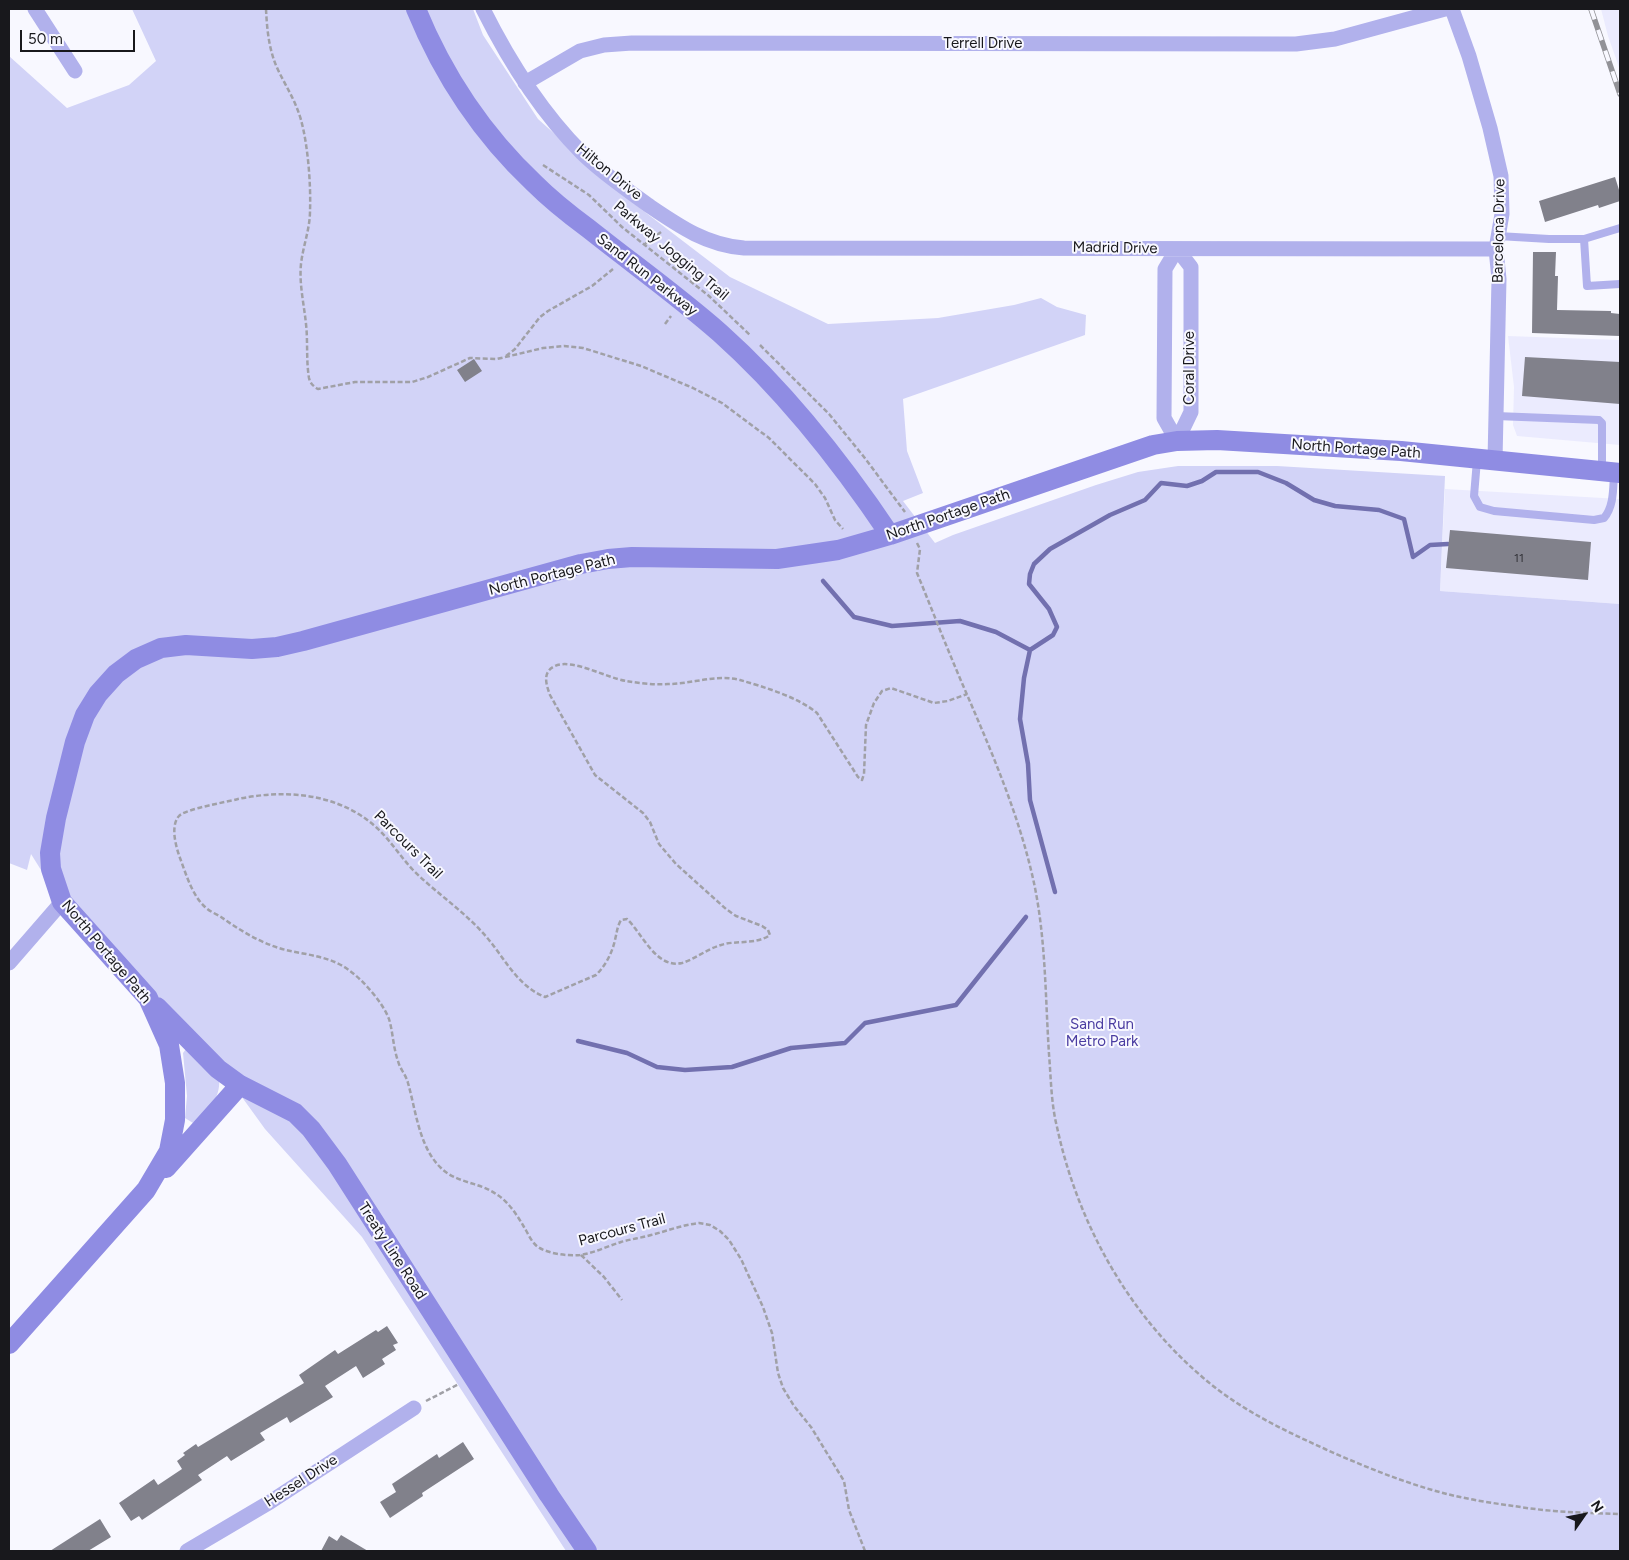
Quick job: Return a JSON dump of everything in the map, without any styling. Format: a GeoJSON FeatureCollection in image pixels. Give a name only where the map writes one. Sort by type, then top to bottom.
{"type":"FeatureCollection","features":[{"type":"Feature","properties":{"kind":"main road","name":"Sand Run Parkway"},"geometry":{"type":"LineString","coordinates":[[416,9],[428,38],[451,80],[492,139],[543,192],[720,334],[764,376],[838,461],[890,535]]}},
{"type":"Feature","properties":{"kind":"main road","name":"North Portage Path"},"geometry":{"type":"LineString","coordinates":[[146,1190],[169,1151],[175,1120],[175,1092],[169,1045],[148,998],[62,902],[53,877],[50,853],[56,818],[75,742],[85,715],[98,694],[116,674],[136,659],[161,648],[186,645],[252,649],[277,647],[581,564],[608,559],[665,557],[777,559],[838,550],[890,535],[1153,445],[1177,441],[1217,440],[1401,451],[1612,472]]}},
{"type":"Feature","properties":{"kind":"main road","name":"Treaty Line Road"},"geometry":{"type":"LineString","coordinates":[[148,998],[218,1069],[240,1085],[281,1104],[295,1113],[311,1129],[336,1164],[587,1551]]}},
{"type":"Feature","properties":{"kind":"main road","name":"North Portage Path"},"geometry":{"type":"LineString","coordinates":[[9,1344],[240,1085]]}},
{"type":"Feature","properties":{"kind":"street"},"geometry":{"type":"LineString","coordinates":[[35,9],[74,71]]}},
{"type":"Feature","properties":{"kind":"street","name":"Hilton Drive"},"geometry":{"type":"LineString","coordinates":[[484,9],[497,37],[525,83],[557,126],[582,153],[620,185],[685,229],[710,241],[734,247]]}},
{"type":"Feature","properties":{"kind":"street","name":"Terrell Drive"},"geometry":{"type":"LineString","coordinates":[[525,83],[580,51],[604,45],[632,43],[1296,44],[1335,39],[1445,9]]}},
{"type":"Feature","properties":{"kind":"street","name":"Barcelona Drive"},"geometry":{"type":"LineString","coordinates":[[1452,9],[1469,56],[1490,128],[1501,176],[1502,214],[1497,242],[1499,279],[1496,416],[1486,459]]}},
{"type":"Feature","properties":{"kind":"street","name":"Madrid Drive"},"geometry":{"type":"LineString","coordinates":[[734,247],[1177,249],[1497,242]]}},
{"type":"Feature","properties":{"kind":"street","name":"Coral Drive"},"geometry":{"type":"LineString","coordinates":[[1177,249],[1190,268],[1191,412],[1177,441],[1164,418],[1165,269],[1177,249]]}},
{"type":"Feature","properties":{"kind":"street"},"geometry":{"type":"LineString","coordinates":[[9,962],[62,902]]}},
{"type":"Feature","properties":{"kind":"street","name":"Hessel Drive"},"geometry":{"type":"LineString","coordinates":[[187,1551],[270,1502],[414,1408]]}},
{"type":"Feature","properties":{"kind":"lane"},"geometry":{"type":"LineString","coordinates":[[1497,242],[1584,239],[1620,228]]}},
{"type":"Feature","properties":{"kind":"lane"},"geometry":{"type":"LineString","coordinates":[[1584,239],[1587,286],[1620,284]]}},
{"type":"Feature","properties":{"kind":"lane"},"geometry":{"type":"LineString","coordinates":[[1486,459],[1474,496],[1480,507],[1494,512],[1594,520],[1604,518],[1609,512],[1612,500],[1612,472],[1602,423],[1599,420],[1496,416]]}},
{"type":"Feature","properties":{"kind":"path"},"geometry":{"type":"LineString","coordinates":[[266,9],[270,48],[278,70],[292,94],[301,120],[305,144],[310,210],[309,230],[301,262],[300,278],[306,327],[309,379],[312,386],[318,389],[354,382],[412,382],[470,358],[497,359],[543,348],[564,346],[583,348],[648,369],[694,388],[722,403],[769,438],[815,484],[825,498],[835,520],[843,529]]}},
{"type":"Feature","properties":{"kind":"path","name":"Parkway Jogging Trail"},"geometry":{"type":"LineString","coordinates":[[537,161],[589,195],[622,227],[710,296],[751,336]]}},
{"type":"Feature","properties":{"kind":"path"},"geometry":{"type":"LineString","coordinates":[[505,357],[548,310],[592,286],[645,245],[671,219]]}},
{"type":"Feature","properties":{"kind":"path"},"geometry":{"type":"LineString","coordinates":[[758,343],[828,414],[904,509]]}},
{"type":"Feature","properties":{"kind":"path"},"geometry":{"type":"LineString","coordinates":[[917,573],[984,734],[1018,823],[1031,870],[1040,914],[1052,1094],[1056,1124],[1067,1167],[1087,1218],[1104,1253],[1135,1305],[1155,1331],[1200,1376],[1240,1405],[1274,1426],[1366,1468],[1442,1492],[1518,1507],[1620,1514]]}},
{"type":"Feature","properties":{"kind":"path","name":"Parcours Trail"},"geometry":{"type":"LineString","coordinates":[[865,1551],[849,1510],[844,1481],[812,1427],[794,1406],[783,1388],[778,1373],[772,1333],[763,1307],[741,1259],[729,1240],[710,1224],[699,1223],[624,1241],[581,1255],[552,1253],[538,1246],[532,1241],[509,1206],[500,1196],[492,1191],[454,1178],[433,1159],[424,1140],[414,1110],[408,1082],[398,1062],[389,1019],[381,1004],[352,971],[324,959],[272,946],[245,933],[205,907],[194,892],[178,852],[175,824],[178,817],[185,813],[218,804],[271,794],[319,798],[344,805],[380,830],[414,871],[460,910],[482,932],[520,980],[531,991],[545,997],[596,975],[602,969],[616,939],[621,920],[627,919],[634,925],[650,948],[660,958],[671,963],[681,963],[721,945],[754,941],[770,935],[768,930],[762,926],[736,916],[726,909],[676,864],[659,844],[650,822],[643,813],[595,775],[550,694],[545,681],[547,672],[556,666],[568,664],[626,681],[668,684],[728,678],[739,680],[794,699],[817,713],[858,777],[862,780],[864,774],[866,725],[874,703],[882,691],[891,688],[934,702],[948,702],[967,694]]}},
{"type":"Feature","properties":{"kind":"path"},"geometry":{"type":"LineString","coordinates":[[581,1255],[604,1277],[622,1300]]}},
{"type":"Feature","properties":{"kind":"path"},"geometry":{"type":"LineString","coordinates":[[414,1408],[473,1376]]}},
{"type":"Feature","properties":{"kind":"shaded area"},"geometry":{"type":"Polygon","coordinates":[[[1601,9],[1620,9],[1620,70],[1608,36],[1601,9]]]}},
{"type":"Feature","properties":{"kind":"shaded area"},"geometry":{"type":"Polygon","coordinates":[[[1508,336],[1620,340],[1620,445],[1517,436],[1513,425],[1514,387],[1508,336]]]}},
{"type":"Feature","properties":{"kind":"shaded area"},"geometry":{"type":"Polygon","coordinates":[[[1445,489],[1620,499],[1620,604],[1440,591],[1445,489]]]}},
{"type":"Feature","properties":{"kind":"green space","name":"Sand Run Metro Park"},"geometry":{"type":"Polygon","coordinates":[[[132,9],[473,9],[483,35],[538,119],[624,196],[730,277],[828,324],[938,318],[1014,305],[1041,298],[1057,307],[1086,315],[1085,335],[903,399],[907,451],[923,493],[903,501],[935,543],[1096,485],[1138,472],[1178,466],[1277,466],[1445,476],[1440,591],[1620,604],[1620,1551],[566,1551],[362,1237],[265,1129],[218,1064],[46,878],[31,854],[27,870],[9,863],[9,56],[67,108],[129,85],[156,61],[132,9]]]}},
{"type":"Feature","properties":{"kind":"green space"},"geometry":{"type":"Polygon","coordinates":[[[186,1049],[219,1080],[218,1093],[212,1104],[193,1123],[185,1118],[187,1096],[183,1053],[186,1049]]]}},
{"type":"Feature","properties":{"kind":"building"},"geometry":{"type":"Polygon","coordinates":[[[1615,177],[1620,193],[1620,201],[1599,208],[1598,205],[1545,222],[1539,201],[1615,177]]]}},
{"type":"Feature","properties":{"kind":"building"},"geometry":{"type":"Polygon","coordinates":[[[1533,252],[1556,252],[1555,276],[1558,276],[1557,310],[1611,311],[1611,313],[1620,314],[1620,336],[1532,333],[1533,252]]]}},
{"type":"Feature","properties":{"kind":"building"},"geometry":{"type":"Polygon","coordinates":[[[1525,357],[1620,362],[1620,404],[1522,396],[1525,357]]]}},
{"type":"Feature","properties":{"kind":"building"},"geometry":{"type":"Polygon","coordinates":[[[474,359],[482,371],[465,382],[457,370],[474,359]]]}},
{"type":"Feature","properties":{"kind":"building"},"geometry":{"type":"Polygon","coordinates":[[[1450,530],[1591,542],[1588,580],[1446,568],[1450,530]]]}},
{"type":"Feature","properties":{"kind":"building"},"geometry":{"type":"Polygon","coordinates":[[[387,1326],[398,1343],[393,1345],[396,1350],[382,1359],[385,1364],[363,1378],[356,1366],[325,1386],[333,1397],[290,1423],[287,1417],[260,1433],[265,1440],[231,1461],[227,1456],[198,1475],[202,1480],[142,1520],[139,1516],[131,1521],[119,1503],[154,1479],[158,1485],[182,1469],[177,1461],[185,1455],[183,1453],[196,1444],[198,1447],[304,1383],[299,1375],[335,1350],[338,1354],[376,1330],[378,1332],[387,1326]]]}},
{"type":"Feature","properties":{"kind":"building"},"geometry":{"type":"Polygon","coordinates":[[[463,1442],[474,1459],[422,1493],[423,1496],[390,1518],[380,1502],[396,1492],[392,1484],[437,1454],[439,1458],[463,1442]]]}},
{"type":"Feature","properties":{"kind":"building"},"geometry":{"type":"Polygon","coordinates":[[[100,1519],[111,1537],[88,1551],[50,1551],[100,1519]]]}},
{"type":"Feature","properties":{"kind":"building"},"geometry":{"type":"Polygon","coordinates":[[[341,1535],[368,1551],[321,1551],[329,1536],[337,1541],[341,1535]]]}},
{"type":"Feature","properties":{"kind":"waterway"},"geometry":{"type":"LineString","coordinates":[[1055,892],[1030,800],[1028,764],[1020,719],[1024,678],[1030,650],[1053,635],[1057,627],[1049,609],[1029,584],[1034,564],[1050,549],[1110,515],[1145,500],[1161,483],[1187,486],[1202,481],[1216,472],[1258,472],[1286,483],[1314,500],[1335,506],[1379,510],[1404,519],[1413,557],[1430,545],[1448,544]]}},
{"type":"Feature","properties":{"kind":"waterway"},"geometry":{"type":"LineString","coordinates":[[823,581],[854,617],[892,626],[960,621],[996,632],[1030,650]]}},
{"type":"Feature","properties":{"kind":"waterway"},"geometry":{"type":"LineString","coordinates":[[578,1041],[627,1053],[657,1067],[685,1070],[732,1067],[791,1048],[845,1043],[865,1023],[956,1005],[1026,917]]}},
{"type":"Feature","properties":{"kind":"railway"},"geometry":{"type":"LineString","coordinates":[[1591,9],[1620,94]]}}]}
